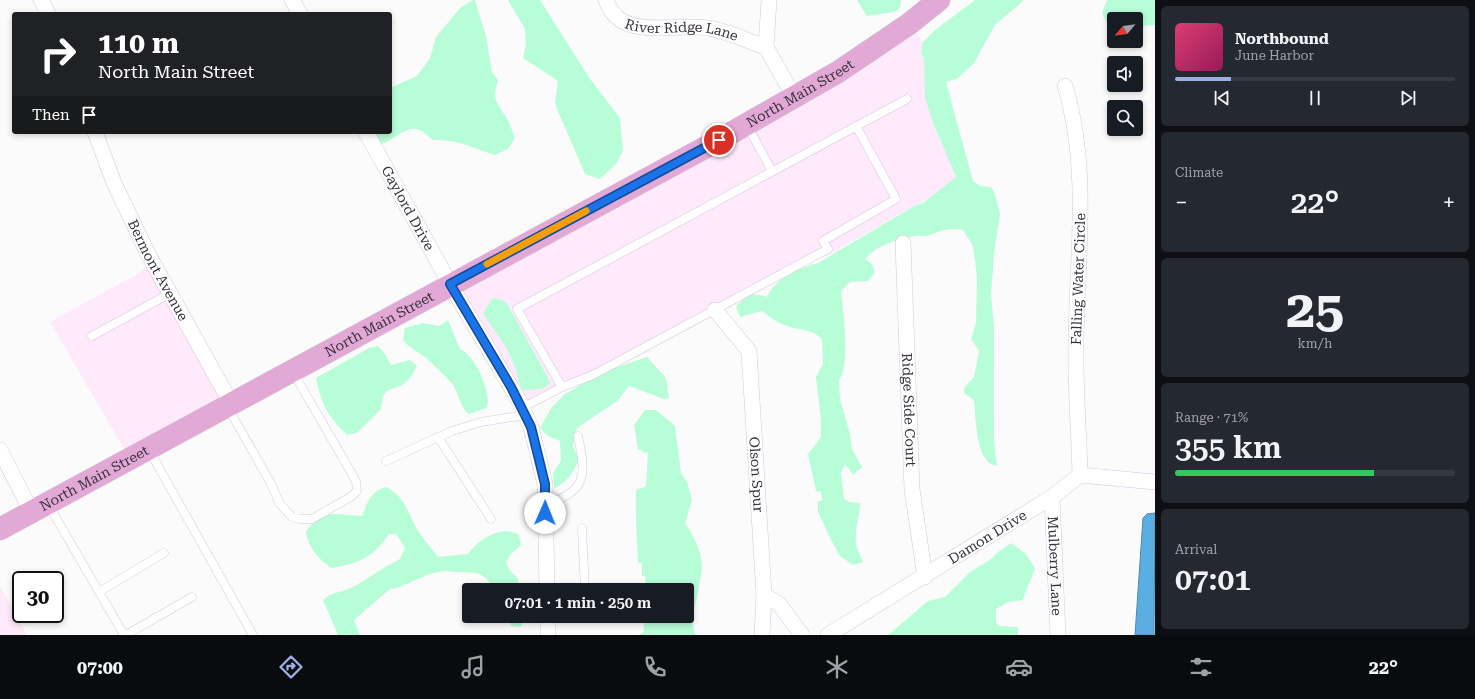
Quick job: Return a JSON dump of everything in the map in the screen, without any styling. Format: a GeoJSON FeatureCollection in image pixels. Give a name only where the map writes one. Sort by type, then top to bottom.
{"type":"FeatureCollection","features":[{"type":"Feature","properties":{"kind":"main road","name":"North Main Street"},"geometry":{"type":"LineString","coordinates":[[0,529],[148,450],[291,370],[794,97],[843,69],[909,24],[939,0]]}},
{"type":"Feature","properties":{"kind":"street"},"geometry":{"type":"LineString","coordinates":[[41,0],[47,12]]}},
{"type":"Feature","properties":{"kind":"street"},"geometry":{"type":"LineString","coordinates":[[292,0],[299,12]]}},
{"type":"Feature","properties":{"kind":"street","name":"River Ridge Lane"},"geometry":{"type":"LineString","coordinates":[[606,0],[611,10],[619,19],[628,24],[650,28],[689,26],[710,28],[766,47]]}},
{"type":"Feature","properties":{"kind":"street"},"geometry":{"type":"LineString","coordinates":[[769,0],[766,47],[794,97]]}},
{"type":"Feature","properties":{"kind":"street","name":"Falling Water Circle"},"geometry":{"type":"LineString","coordinates":[[1065,86],[1076,141],[1081,194],[1076,342],[1080,474]]}},
{"type":"Feature","properties":{"kind":"street","name":"Bermont Avenue"},"geometry":{"type":"LineString","coordinates":[[96,134],[114,183],[148,254],[229,404]]}},
{"type":"Feature","properties":{"kind":"street","name":"Gaylord Drive"},"geometry":{"type":"LineString","coordinates":[[367,134],[450,284],[483,338],[531,427],[545,484],[547,583]]}},
{"type":"Feature","properties":{"kind":"street","name":"Ridge Side Court"},"geometry":{"type":"LineString","coordinates":[[903,243],[912,489],[925,577]]}},
{"type":"Feature","properties":{"kind":"street","name":"Olson Spur"},"geometry":{"type":"LineString","coordinates":[[715,310],[749,351],[764,595],[762,635]]}},
{"type":"Feature","properties":{"kind":"street"},"geometry":{"type":"LineString","coordinates":[[0,450],[39,507]]}},
{"type":"Feature","properties":{"kind":"street"},"geometry":{"type":"LineString","coordinates":[[1080,474],[1155,482]]}},
{"type":"Feature","properties":{"kind":"street","name":"Damon Drive"},"geometry":{"type":"LineString","coordinates":[[828,635],[925,577],[1052,497],[1080,474]]}},
{"type":"Feature","properties":{"kind":"street","name":"Mulberry Lane"},"geometry":{"type":"LineString","coordinates":[[1052,497],[1058,635]]}},
{"type":"Feature","properties":{"kind":"street"},"geometry":{"type":"LineString","coordinates":[[764,595],[779,604],[802,635]]}},
{"type":"Feature","properties":{"kind":"street"},"geometry":{"type":"LineString","coordinates":[[548,623],[548,635]]}},
{"type":"Feature","properties":{"kind":"lane"},"geometry":{"type":"LineString","coordinates":[[562,387],[517,309],[907,99]]}},
{"type":"Feature","properties":{"kind":"lane"},"geometry":{"type":"LineString","coordinates":[[746,124],[772,171]]}},
{"type":"Feature","properties":{"kind":"lane"},"geometry":{"type":"LineString","coordinates":[[386,461],[438,437],[481,422],[523,411],[562,387],[593,375],[828,250],[824,241],[896,200],[856,126]]}},
{"type":"Feature","properties":{"kind":"lane"},"geometry":{"type":"LineString","coordinates":[[92,336],[169,294]]}},
{"type":"Feature","properties":{"kind":"lane"},"geometry":{"type":"LineString","coordinates":[[229,404],[280,504],[292,517],[312,519],[352,496],[357,491],[356,481],[291,370]]}},
{"type":"Feature","properties":{"kind":"lane"},"geometry":{"type":"LineString","coordinates":[[545,505],[565,498],[578,485],[582,476],[583,461],[578,436]]}},
{"type":"Feature","properties":{"kind":"lane"},"geometry":{"type":"LineString","coordinates":[[438,437],[491,519]]}},
{"type":"Feature","properties":{"kind":"lane"},"geometry":{"type":"LineString","coordinates":[[148,450],[253,635]]}},
{"type":"Feature","properties":{"kind":"lane"},"geometry":{"type":"LineString","coordinates":[[39,507],[99,592],[125,635],[192,597]]}},
{"type":"Feature","properties":{"kind":"lane"},"geometry":{"type":"LineString","coordinates":[[582,528],[585,583]]}},
{"type":"Feature","properties":{"kind":"lane"},"geometry":{"type":"LineString","coordinates":[[99,592],[164,553]]}},
{"type":"Feature","properties":{"kind":"shaded area"},"geometry":{"type":"Polygon","coordinates":[[[909,24],[923,42],[921,52],[962,182],[914,206],[823,258],[820,254],[522,408],[450,284],[909,24]]]}},
{"type":"Feature","properties":{"kind":"shaded area"},"geometry":{"type":"Polygon","coordinates":[[[152,261],[231,403],[130,459],[50,322],[139,273],[152,261]]]}},
{"type":"Feature","properties":{"kind":"shaded area"},"geometry":{"type":"Polygon","coordinates":[[[0,586],[12,608],[12,623],[20,623],[27,635],[0,635],[0,586]]]}},
{"type":"Feature","properties":{"kind":"green space"},"geometry":{"type":"Polygon","coordinates":[[[475,0],[486,36],[492,72],[498,80],[495,92],[497,104],[509,122],[515,138],[508,149],[495,155],[465,144],[443,140],[433,140],[422,131],[415,129],[405,131],[391,140],[381,144],[376,134],[392,134],[392,87],[417,76],[430,58],[436,37],[461,7],[475,0]]]}},
{"type":"Feature","properties":{"kind":"green space"},"geometry":{"type":"Polygon","coordinates":[[[508,0],[540,0],[590,79],[620,118],[623,151],[616,164],[600,179],[585,174],[557,109],[555,102],[558,81],[523,58],[526,45],[525,29],[508,0]]]}},
{"type":"Feature","properties":{"kind":"green space"},"geometry":{"type":"Polygon","coordinates":[[[857,0],[901,0],[900,8],[894,12],[867,16],[857,0]]]}},
{"type":"Feature","properties":{"kind":"green space"},"geometry":{"type":"Polygon","coordinates":[[[975,0],[1024,0],[995,25],[974,63],[957,79],[946,82],[973,181],[980,186],[991,187],[995,194],[1000,214],[994,254],[991,295],[994,327],[994,442],[997,466],[990,463],[984,457],[976,427],[974,400],[964,393],[964,388],[974,377],[979,351],[971,339],[976,323],[977,276],[973,246],[963,230],[953,229],[927,236],[916,236],[894,241],[882,246],[865,259],[872,264],[875,272],[868,281],[850,282],[841,291],[845,337],[845,362],[843,372],[839,380],[840,399],[850,434],[852,449],[862,467],[853,475],[845,464],[841,473],[844,499],[850,502],[860,503],[856,539],[863,562],[853,565],[840,556],[818,512],[818,501],[822,501],[821,492],[816,491],[808,454],[821,437],[821,420],[816,377],[823,364],[822,339],[810,331],[792,328],[780,323],[762,311],[740,317],[736,306],[747,297],[753,295],[767,297],[776,284],[788,275],[818,263],[916,205],[923,203],[956,177],[934,125],[925,98],[924,59],[921,52],[923,42],[935,30],[975,0]]]}},
{"type":"Feature","properties":{"kind":"green space"},"geometry":{"type":"Polygon","coordinates":[[[1107,0],[1155,0],[1155,25],[1143,26],[1143,12],[1107,12],[1107,23],[1102,13],[1107,0]]]}},
{"type":"Feature","properties":{"kind":"green space"},"geometry":{"type":"Polygon","coordinates":[[[495,298],[506,302],[547,376],[550,383],[543,389],[523,390],[521,387],[510,355],[483,314],[491,300],[495,298]]]}},
{"type":"Feature","properties":{"kind":"green space"},"geometry":{"type":"Polygon","coordinates":[[[448,320],[460,349],[466,353],[476,366],[485,384],[488,401],[487,408],[468,414],[462,406],[452,383],[427,359],[403,340],[405,328],[423,323],[439,326],[448,320]]]}},
{"type":"Feature","properties":{"kind":"green space"},"geometry":{"type":"Polygon","coordinates":[[[378,346],[385,354],[391,365],[410,360],[417,366],[406,382],[387,391],[382,400],[381,409],[357,433],[347,435],[326,410],[316,378],[369,348],[378,346]]]}},
{"type":"Feature","properties":{"kind":"green space"},"geometry":{"type":"Polygon","coordinates":[[[647,357],[666,378],[669,398],[664,399],[629,386],[617,401],[577,428],[573,446],[579,460],[569,477],[554,489],[553,473],[561,461],[560,441],[548,436],[540,428],[552,407],[565,394],[603,372],[647,357]]]}},
{"type":"Feature","properties":{"kind":"green space"},"geometry":{"type":"Polygon","coordinates":[[[645,410],[656,410],[675,426],[681,473],[687,482],[692,500],[685,523],[696,543],[702,566],[694,613],[694,583],[646,583],[645,576],[642,576],[642,563],[638,563],[636,490],[646,486],[648,452],[643,453],[642,450],[638,450],[634,425],[645,410]]]}},
{"type":"Feature","properties":{"kind":"green space"},"geometry":{"type":"Polygon","coordinates":[[[387,487],[399,497],[419,532],[438,557],[468,554],[484,538],[498,532],[512,532],[519,535],[521,545],[511,554],[506,562],[510,571],[517,577],[519,583],[490,583],[482,575],[468,572],[446,571],[432,574],[400,587],[393,589],[391,588],[354,620],[360,635],[338,635],[323,600],[333,594],[355,586],[386,566],[399,560],[405,548],[396,534],[389,534],[371,554],[357,562],[331,568],[311,548],[306,532],[317,519],[330,514],[362,516],[370,498],[377,491],[387,487]]]}},
{"type":"Feature","properties":{"kind":"green space"},"geometry":{"type":"Polygon","coordinates":[[[1011,543],[1025,553],[1035,568],[1023,600],[1008,602],[996,609],[996,622],[999,626],[1018,627],[1018,635],[888,635],[928,601],[945,597],[970,572],[991,559],[1011,543]]]}},
{"type":"Feature","properties":{"kind":"green space"},"geometry":{"type":"Polygon","coordinates":[[[510,623],[522,623],[521,627],[511,626],[510,623]]]}},
{"type":"Feature","properties":{"kind":"green space"},"geometry":{"type":"Polygon","coordinates":[[[643,623],[693,623],[696,635],[639,635],[644,632],[643,623]]]}},
{"type":"Feature","properties":{"kind":"water"},"geometry":{"type":"Polygon","coordinates":[[[1155,513],[1154,635],[1135,635],[1143,518],[1147,514],[1155,513]]]}},
{"type":"Feature","properties":{"kind":"slow traffic"},"geometry":{"type":"LineString","coordinates":[[487,264],[586,211]]}},
{"type":"Feature","properties":{"kind":"route"},"geometry":{"type":"LineString","coordinates":[[545,513],[545,484],[531,427],[518,399],[450,284],[719,140]]}}]}
